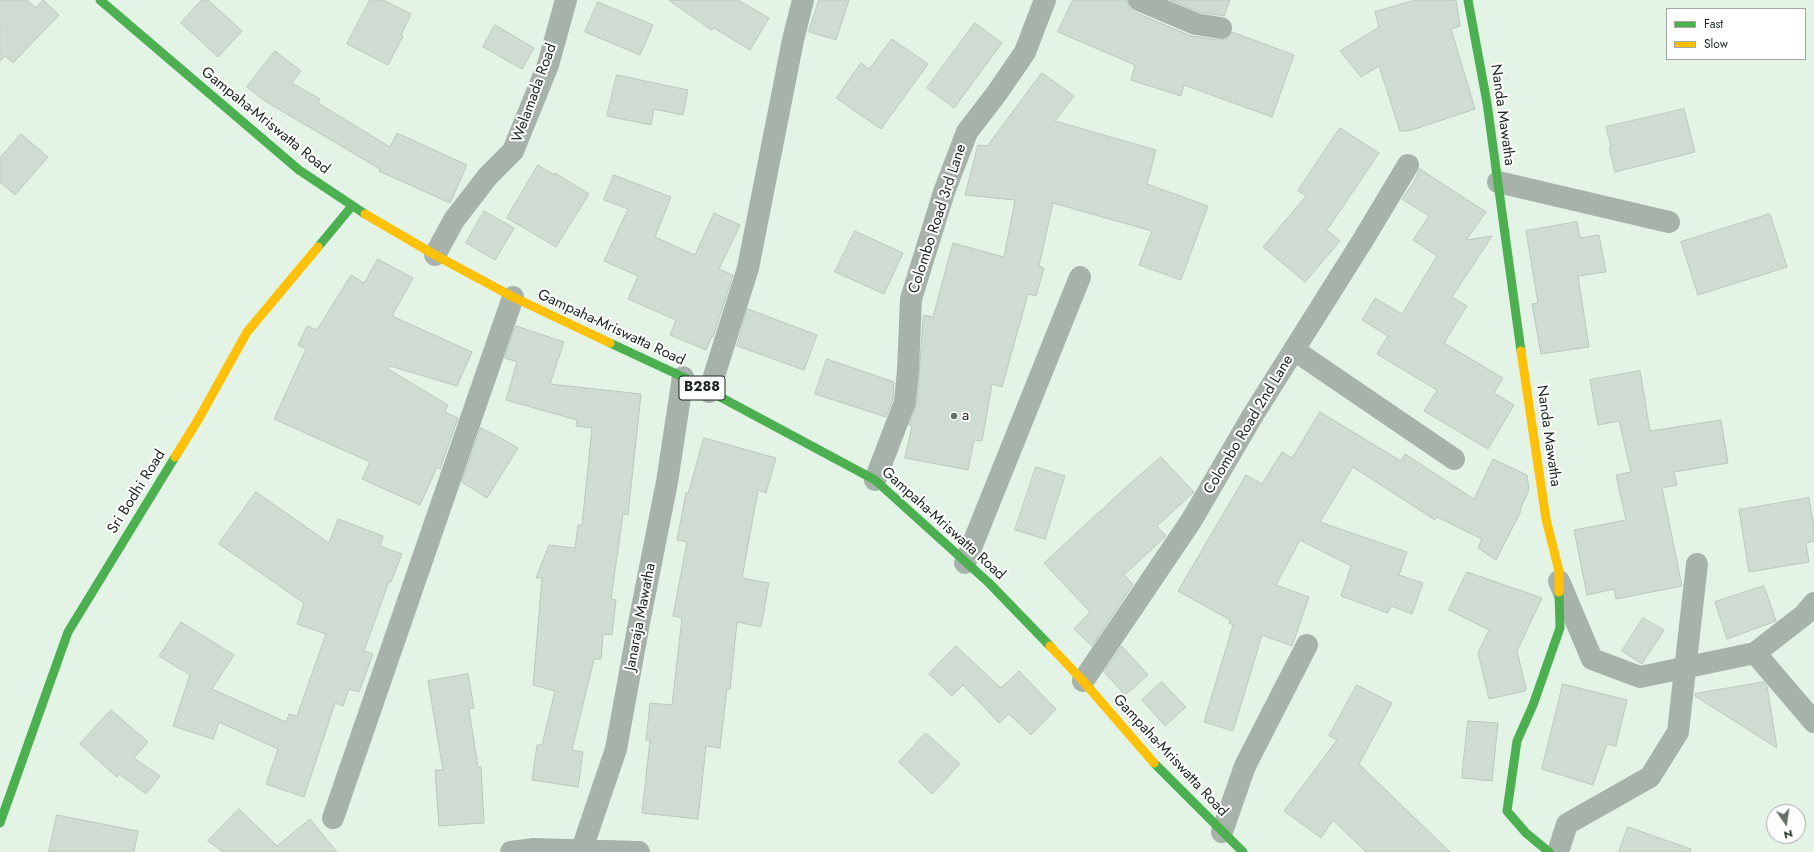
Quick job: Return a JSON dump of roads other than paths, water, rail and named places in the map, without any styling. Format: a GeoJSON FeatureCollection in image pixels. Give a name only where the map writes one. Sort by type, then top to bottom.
{"type":"FeatureCollection","features":[{"type":"Feature","properties":{"kind":"street","name":"Gampaha-Mriswatta Road"},"geometry":{"type":"LineString","coordinates":[[100,0],[110,11],[299,170],[352,206],[435,255],[513,297],[683,377],[875,480],[925,524],[965,563],[989,583],[1083,681],[1144,753],[1243,852]]}},
{"type":"Feature","properties":{"kind":"street","name":"Welamada Road"},"geometry":{"type":"LineString","coordinates":[[435,255],[454,220],[488,176],[513,151],[548,65],[566,0]]}},
{"type":"Feature","properties":{"kind":"street"},"geometry":{"type":"LineString","coordinates":[[709,392],[748,268],[793,40],[803,0]]}},
{"type":"Feature","properties":{"kind":"street","name":"Colombo Road 3rd Lane"},"geometry":{"type":"LineString","coordinates":[[875,480],[905,402],[911,299],[944,192],[966,132],[997,93],[1025,52],[1045,0]]}},
{"type":"Feature","properties":{"kind":"street"},"geometry":{"type":"LineString","coordinates":[[1139,0],[1196,24],[1221,28]]}},
{"type":"Feature","properties":{"kind":"street","name":"Nanda Mawatha"},"geometry":{"type":"LineString","coordinates":[[1468,0],[1487,103],[1546,519],[1559,571],[1560,581],[1560,628],[1533,704],[1517,741],[1507,811],[1526,833],[1549,852]]}},
{"type":"Feature","properties":{"kind":"street","name":"Colombo Road 2nd Lane"},"geometry":{"type":"LineString","coordinates":[[1083,681],[1187,527],[1253,415],[1408,165]]}},
{"type":"Feature","properties":{"kind":"street"},"geometry":{"type":"LineString","coordinates":[[1498,182],[1669,222]]}},
{"type":"Feature","properties":{"kind":"street","name":"Sri Bodhi Road"},"geometry":{"type":"LineString","coordinates":[[0,823],[68,632],[198,420],[247,332],[352,206]]}},
{"type":"Feature","properties":{"kind":"street"},"geometry":{"type":"LineString","coordinates":[[965,563],[1080,277]]}},
{"type":"Feature","properties":{"kind":"street"},"geometry":{"type":"LineString","coordinates":[[333,818],[513,297]]}},
{"type":"Feature","properties":{"kind":"street"},"geometry":{"type":"LineString","coordinates":[[1294,350],[1454,459]]}},
{"type":"Feature","properties":{"kind":"street","name":"Janaraja Mawatha"},"geometry":{"type":"LineString","coordinates":[[581,851],[616,749],[667,482],[683,377]]}},
{"type":"Feature","properties":{"kind":"street"},"geometry":{"type":"LineString","coordinates":[[1558,852],[1567,824],[1650,777],[1678,732],[1697,564]]}},
{"type":"Feature","properties":{"kind":"street"},"geometry":{"type":"LineString","coordinates":[[1560,581],[1592,659],[1640,677],[1755,653],[1804,615],[1814,603]]}},
{"type":"Feature","properties":{"kind":"street"},"geometry":{"type":"LineString","coordinates":[[1222,832],[1245,766],[1306,645]]}},
{"type":"Feature","properties":{"kind":"street"},"geometry":{"type":"LineString","coordinates":[[1755,653],[1814,722]]}},
{"type":"Feature","properties":{"kind":"street"},"geometry":{"type":"LineString","coordinates":[[511,852],[534,849],[639,852]]}},
{"type":"Feature","properties":{"kind":"place","name":"a"},"geometry":{"type":"Point","coordinates":[954,416]}}]}
